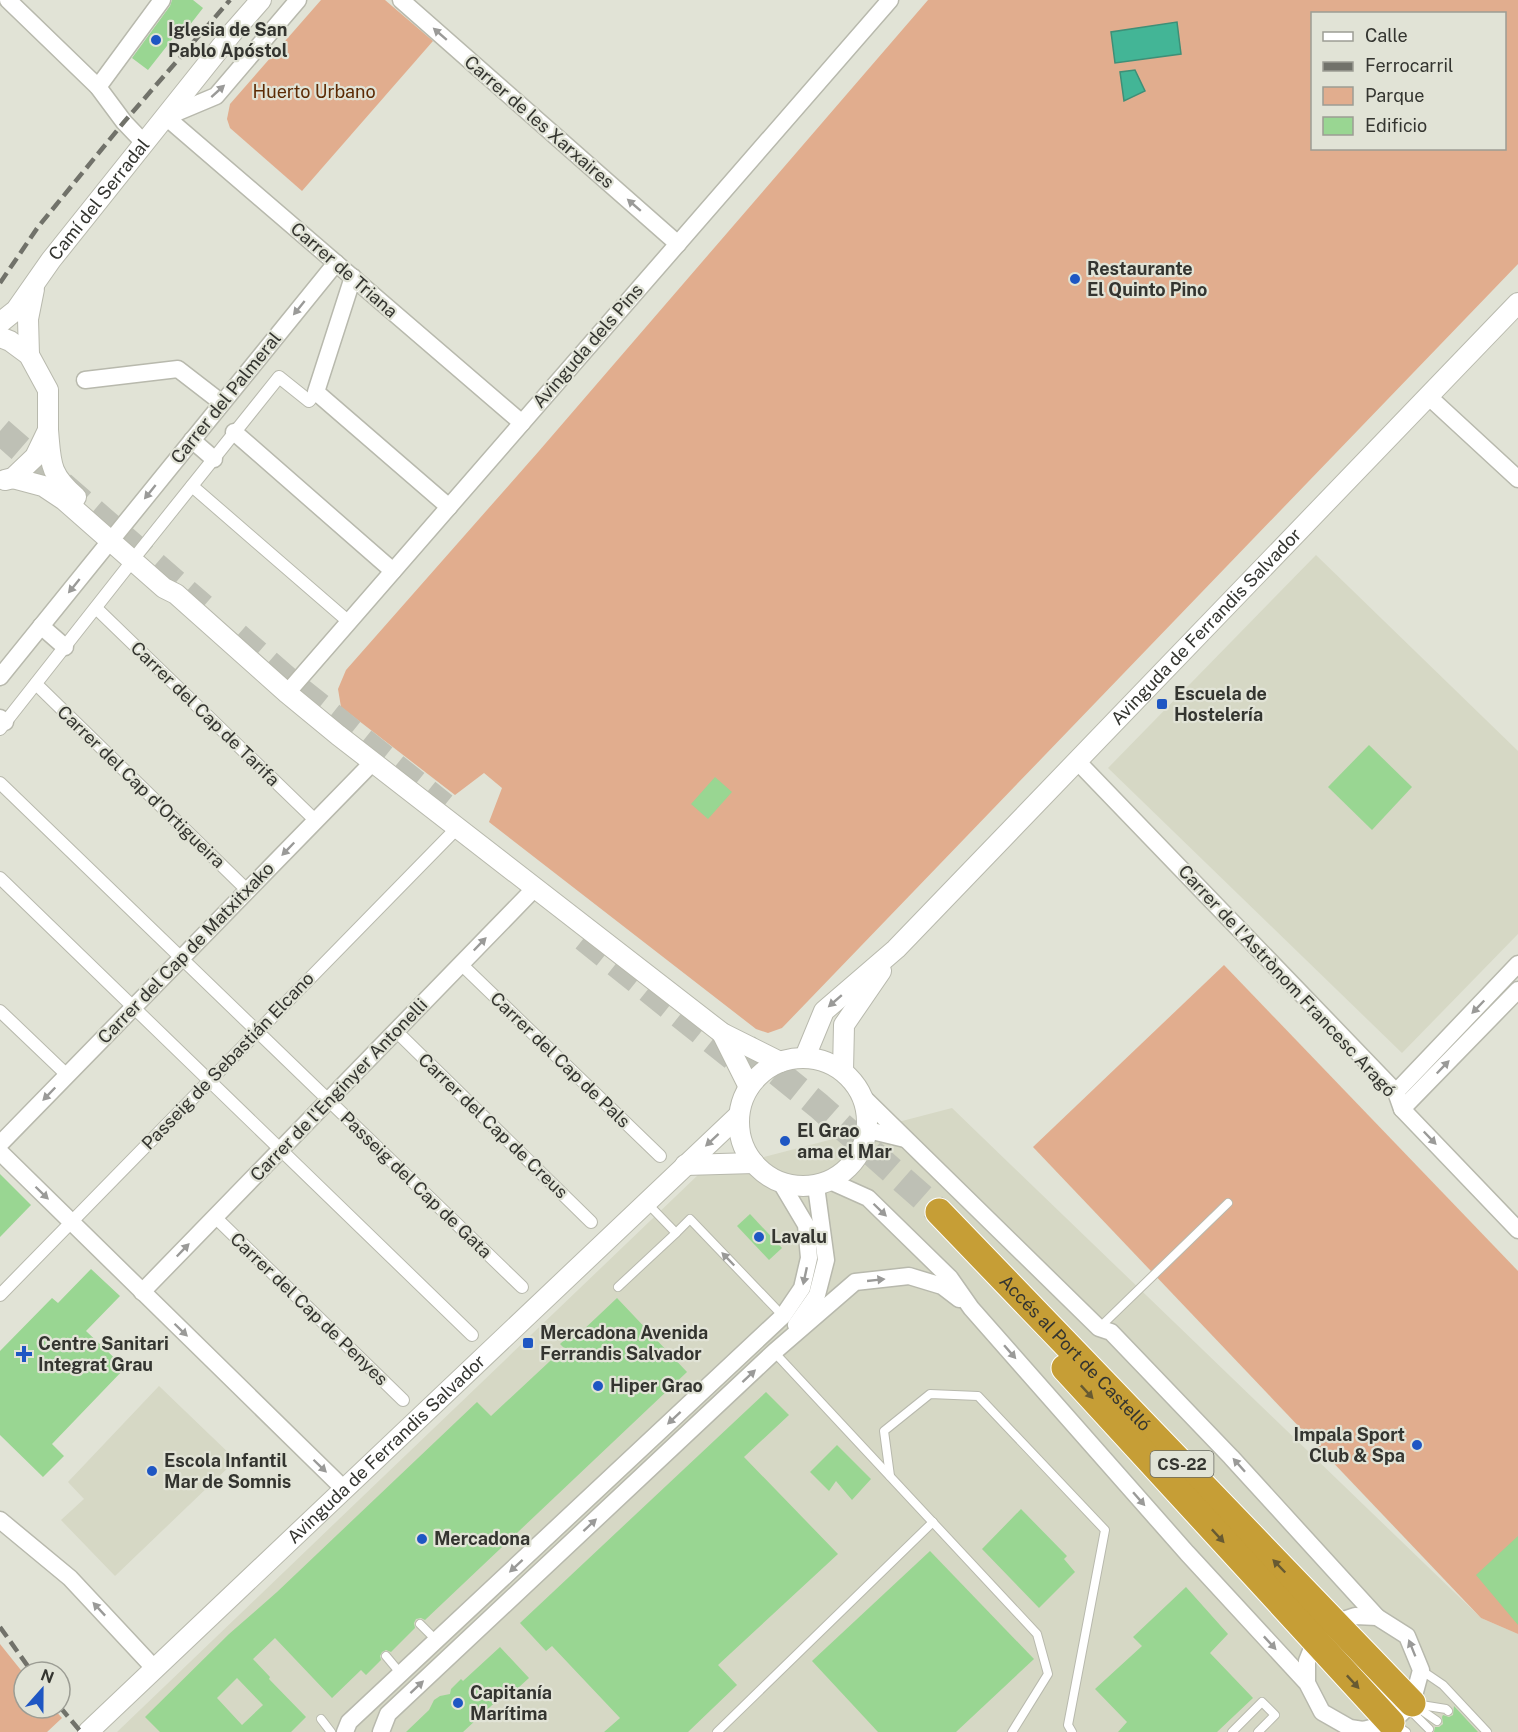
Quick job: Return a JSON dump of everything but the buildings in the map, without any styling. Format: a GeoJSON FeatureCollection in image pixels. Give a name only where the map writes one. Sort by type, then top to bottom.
{"type":"FeatureCollection","features":[{"type":"Feature","properties":{"kind":"highway","name":"Accés al Port de Castelló"},"geometry":{"type":"LineString","coordinates":[[933,1218],[1019,1318],[1324,1632],[1412,1703]]}},
{"type":"Feature","properties":{"kind":"highway","name":"Accés al Port de Castelló"},"geometry":{"type":"LineString","coordinates":[[1324,1632],[1375,1730]]}},
{"type":"Feature","properties":{"kind":"street"},"geometry":{"type":"LineString","coordinates":[[8,0],[98,87],[124,122],[145,144]]}},
{"type":"Feature","properties":{"kind":"street"},"geometry":{"type":"LineString","coordinates":[[98,87],[162,0]]}},
{"type":"Feature","properties":{"kind":"street","name":"Camí del Serradal"},"geometry":{"type":"LineString","coordinates":[[0,323],[16,310],[51,260],[232,33],[261,0]]}},
{"type":"Feature","properties":{"kind":"street","name":"Camí del Serradal"},"geometry":{"type":"LineString","coordinates":[[166,117],[216,96],[298,0]]}},
{"type":"Feature","properties":{"kind":"street","name":"Carrer de les Xarxaires"},"geometry":{"type":"LineString","coordinates":[[401,0],[678,244]]}},
{"type":"Feature","properties":{"kind":"street","name":"Avinguda dels Pins"},"geometry":{"type":"LineString","coordinates":[[287,693],[890,0]]}},
{"type":"Feature","properties":{"kind":"street","name":"Carrer de Triana"},"geometry":{"type":"LineString","coordinates":[[166,117],[522,423]]}},
{"type":"Feature","properties":{"kind":"street","name":"Carrer del Palmeral"},"geometry":{"type":"LineString","coordinates":[[0,677],[336,263]]}},
{"type":"Feature","properties":{"kind":"street"},"geometry":{"type":"LineString","coordinates":[[353,277],[316,392],[449,507]]}},
{"type":"Feature","properties":{"kind":"street","name":"Camí del Serradal"},"geometry":{"type":"LineString","coordinates":[[28,355],[28,319],[35,283]]}},
{"type":"Feature","properties":{"kind":"street","name":"Avinguda de Ferrandis Salvador"},"geometry":{"type":"LineString","coordinates":[[805,1057],[824,1011],[896,950],[1518,303]]}},
{"type":"Feature","properties":{"kind":"street"},"geometry":{"type":"LineString","coordinates":[[0,337],[10,341],[28,355],[48,390],[48,430],[52,466],[58,480],[114,537],[171,581],[176,594],[287,693],[373,762],[722,1033],[780,1062]]}},
{"type":"Feature","properties":{"kind":"street"},"geometry":{"type":"LineString","coordinates":[[85,380],[178,369],[222,403]]}},
{"type":"Feature","properties":{"kind":"street","name":"Carrer del Palmeral"},"geometry":{"type":"LineString","coordinates":[[2,723],[36,684],[279,377],[309,401],[316,392]]}},
{"type":"Feature","properties":{"kind":"street"},"geometry":{"type":"LineString","coordinates":[[1428,396],[1518,479]]}},
{"type":"Feature","properties":{"kind":"street"},"geometry":{"type":"LineString","coordinates":[[6,480],[35,458],[48,430]]}},
{"type":"Feature","properties":{"kind":"street"},"geometry":{"type":"LineString","coordinates":[[234,432],[393,571]]}},
{"type":"Feature","properties":{"kind":"street"},"geometry":{"type":"LineString","coordinates":[[192,440],[214,459]]}},
{"type":"Feature","properties":{"kind":"street"},"geometry":{"type":"LineString","coordinates":[[6,480],[43,486],[114,537]]}},
{"type":"Feature","properties":{"kind":"street"},"geometry":{"type":"LineString","coordinates":[[192,486],[349,622]]}},
{"type":"Feature","properties":{"kind":"street","name":"Carrer del Cap de Tarifa"},"geometry":{"type":"LineString","coordinates":[[96,608],[315,820]]}},
{"type":"Feature","properties":{"kind":"street"},"geometry":{"type":"LineString","coordinates":[[41,626],[65,647]]}},
{"type":"Feature","properties":{"kind":"street","name":"Carrer del Cap d'Ortigueira"},"geometry":{"type":"LineString","coordinates":[[36,684],[247,890]]}},
{"type":"Feature","properties":{"kind":"street","name":"Carrer de l'Astrònom Francesc Aragó"},"geometry":{"type":"LineString","coordinates":[[1077,761],[1396,1092],[1402,1109],[1518,1230]]}},
{"type":"Feature","properties":{"kind":"street","name":"Carrer del Cap de Matxitxako"},"geometry":{"type":"LineString","coordinates":[[0,1144],[373,762]]}},
{"type":"Feature","properties":{"kind":"street","name":"Passeig del Cap de Gata"},"geometry":{"type":"LineString","coordinates":[[0,783],[522,1287]]}},
{"type":"Feature","properties":{"kind":"street","name":"Passeig de Sebastián Elcano"},"geometry":{"type":"LineString","coordinates":[[0,1295],[457,828]]}},
{"type":"Feature","properties":{"kind":"street"},"geometry":{"type":"LineString","coordinates":[[0,878],[472,1335]]}},
{"type":"Feature","properties":{"kind":"street","name":"Carrer de l'Enginyer Antonelli"},"geometry":{"type":"LineString","coordinates":[[142,1292],[535,888]]}},
{"type":"Feature","properties":{"kind":"street","name":"Avinguda de Ferrandis Salvador"},"geometry":{"type":"LineString","coordinates":[[843,1071],[844,1025],[896,950]]}},
{"type":"Feature","properties":{"kind":"street","name":"Carrer del Cap de Pals"},"geometry":{"type":"LineString","coordinates":[[461,964],[660,1156]]}},
{"type":"Feature","properties":{"kind":"street"},"geometry":{"type":"LineString","coordinates":[[1396,1092],[1518,964]]}},
{"type":"Feature","properties":{"kind":"street"},"geometry":{"type":"LineString","coordinates":[[1402,1109],[1518,990]]}},
{"type":"Feature","properties":{"kind":"street"},"geometry":{"type":"LineString","coordinates":[[0,1011],[67,1075]]}},
{"type":"Feature","properties":{"kind":"street","name":"Carrer del Cap de Creus"},"geometry":{"type":"LineString","coordinates":[[396,1031],[591,1222]]}},
{"type":"Feature","properties":{"kind":"street"},"geometry":{"type":"LineString","coordinates":[[722,1033],[749,1087]]}},
{"type":"Feature","properties":{"kind":"street"},"geometry":{"type":"LineString","coordinates":[[805,1057],[825,1061],[843,1071],[862,1096],[1099,1328],[1111,1332],[1223,1448],[1377,1617],[1407,1636],[1421,1670],[1412,1703],[1375,1730],[1322,1712],[1307,1683],[1187,1553],[971,1308],[950,1278],[868,1198],[823,1184],[798,1187],[781,1183],[754,1164],[741,1141],[739,1115],[749,1087],[762,1072],[780,1062],[805,1057]]}},
{"type":"Feature","properties":{"kind":"street"},"geometry":{"type":"LineString","coordinates":[[823,1184],[855,1161],[868,1130],[862,1096]]}},
{"type":"Feature","properties":{"kind":"street","name":"Avinguda de Ferrandis Salvador"},"geometry":{"type":"LineString","coordinates":[[88,1732],[739,1115]]}},
{"type":"Feature","properties":{"kind":"street"},"geometry":{"type":"LineString","coordinates":[[868,1130],[906,1139]]}},
{"type":"Feature","properties":{"kind":"street"},"geometry":{"type":"LineString","coordinates":[[0,1152],[344,1489]]}},
{"type":"Feature","properties":{"kind":"street"},"geometry":{"type":"LineString","coordinates":[[685,1165],[754,1164]]}},
{"type":"Feature","properties":{"kind":"street"},"geometry":{"type":"LineString","coordinates":[[345,1732],[349,1722],[783,1316],[802,1288],[808,1258],[806,1225],[781,1183]]}},
{"type":"Feature","properties":{"kind":"street"},"geometry":{"type":"LineString","coordinates":[[777,1350],[817,1295],[826,1260],[823,1184]]}},
{"type":"Feature","properties":{"kind":"street","name":"Carrer del Cap de Penyes"},"geometry":{"type":"LineString","coordinates":[[215,1217],[403,1400]]}},
{"type":"Feature","properties":{"kind":"street"},"geometry":{"type":"LineString","coordinates":[[381,1732],[388,1714],[777,1350],[855,1281],[909,1276],[942,1286],[971,1308]]}},
{"type":"Feature","properties":{"kind":"street"},"geometry":{"type":"LineString","coordinates":[[0,1520],[70,1578],[154,1669]]}},
{"type":"Feature","properties":{"kind":"street"},"geometry":{"type":"LineString","coordinates":[[1307,1683],[1307,1662],[1324,1632],[1355,1616],[1377,1617]]}},
{"type":"Feature","properties":{"kind":"lane"},"geometry":{"type":"LineString","coordinates":[[646,1202],[676,1233]]}},
{"type":"Feature","properties":{"kind":"lane"},"geometry":{"type":"LineString","coordinates":[[1099,1328],[1228,1203]]}},
{"type":"Feature","properties":{"kind":"lane"},"geometry":{"type":"LineString","coordinates":[[618,1287],[690,1219],[783,1316]]}},
{"type":"Feature","properties":{"kind":"lane"},"geometry":{"type":"LineString","coordinates":[[777,1350],[1037,1634],[1048,1674],[1012,1732]]}},
{"type":"Feature","properties":{"kind":"lane"},"geometry":{"type":"LineString","coordinates":[[890,1476],[884,1431],[930,1394],[978,1396],[1105,1530],[1068,1725],[1072,1732]]}},
{"type":"Feature","properties":{"kind":"lane"},"geometry":{"type":"LineString","coordinates":[[717,1732],[933,1522]]}},
{"type":"Feature","properties":{"kind":"lane"},"geometry":{"type":"LineString","coordinates":[[420,1624],[436,1640]]}},
{"type":"Feature","properties":{"kind":"lane"},"geometry":{"type":"LineString","coordinates":[[386,1656],[401,1674]]}},
{"type":"Feature","properties":{"kind":"lane"},"geometry":{"type":"LineString","coordinates":[[1421,1670],[1443,1685],[1488,1732]]}},
{"type":"Feature","properties":{"kind":"lane"},"geometry":{"type":"LineString","coordinates":[[1232,1732],[1262,1702],[1275,1715],[1258,1732]]}},
{"type":"Feature","properties":{"kind":"lane"},"geometry":{"type":"LineString","coordinates":[[1412,1703],[1448,1711]]}},
{"type":"Feature","properties":{"kind":"lane"},"geometry":{"type":"LineString","coordinates":[[1412,1703],[1437,1721]]}},
{"type":"Feature","properties":{"kind":"lane"},"geometry":{"type":"LineString","coordinates":[[1412,1703],[1415,1715],[1429,1729]]}},
{"type":"Feature","properties":{"kind":"lane"},"geometry":{"type":"LineString","coordinates":[[324,1732],[321,1719],[331,1732]]}},
{"type":"Feature","properties":{"kind":"shaded area"},"geometry":{"type":"Polygon","coordinates":[[[1177,22],[1181,54],[1115,63],[1111,32],[1177,22]]]}},
{"type":"Feature","properties":{"kind":"shaded area"},"geometry":{"type":"Polygon","coordinates":[[[1135,70],[1145,91],[1124,101],[1120,72],[1135,70]]]}},
{"type":"Feature","properties":{"kind":"shaded area"},"geometry":{"type":"Polygon","coordinates":[[[1316,555],[1518,751],[1518,934],[1402,1053],[1108,768],[1316,555]]]}},
{"type":"Feature","properties":{"kind":"shaded area"},"geometry":{"type":"Polygon","coordinates":[[[952,1108],[1481,1618],[1518,1634],[1518,1732],[117,1732],[699,1174],[952,1108]]]}},
{"type":"Feature","properties":{"kind":"shaded area","name":"Escola Infantil Mar de Somnis"},"geometry":{"type":"Polygon","coordinates":[[[159,1386],[236,1460],[115,1576],[61,1520],[84,1499],[68,1482],[159,1386]]]}},
{"type":"Feature","properties":{"kind":"green space","name":"Huerto Urbano"},"geometry":{"type":"Polygon","coordinates":[[[321,0],[385,0],[433,41],[302,191],[230,128],[227,119],[230,104],[321,0]]]}},
{"type":"Feature","properties":{"kind":"green space"},"geometry":{"type":"Polygon","coordinates":[[[928,0],[1518,0],[1518,264],[782,1028],[768,1033],[756,1029],[489,822],[502,788],[484,773],[455,795],[341,707],[338,689],[346,670],[539,451],[928,0]]]}},
{"type":"Feature","properties":{"kind":"green space","name":"Impala Sport Club & Spa"},"geometry":{"type":"Polygon","coordinates":[[[1224,965],[1518,1271],[1518,1634],[1481,1618],[1033,1147],[1224,965]]]}},
{"type":"Feature","properties":{"kind":"green space"},"geometry":{"type":"Polygon","coordinates":[[[0,1644],[13,1660],[12,1720],[60,1720],[47,1732],[0,1732],[0,1644]]]}},
{"type":"Feature","properties":{"kind":"tunnel"},"geometry":{"type":"LineString","coordinates":[[0,431],[203,607]]}},
{"type":"Feature","properties":{"kind":"tunnel"},"geometry":{"type":"LineString","coordinates":[[237,636],[293,685],[444,806]]}},
{"type":"Feature","properties":{"kind":"tunnel"},"geometry":{"type":"LineString","coordinates":[[584,938],[744,1066]]}},
{"type":"Feature","properties":{"kind":"tunnel"},"geometry":{"type":"LineString","coordinates":[[746,1047],[819,1106],[939,1212]]}},
{"type":"Feature","properties":{"kind":"railway"},"geometry":{"type":"LineString","coordinates":[[0,283],[38,227],[124,122],[230,0]]}},
{"type":"Feature","properties":{"kind":"railway"},"geometry":{"type":"LineString","coordinates":[[0,1627],[23,1660]]}},
{"type":"Feature","properties":{"kind":"railway"},"geometry":{"type":"LineString","coordinates":[[71,1720],[81,1732]]}},
{"type":"Feature","properties":{"kind":"place","name":"Iglesia de San Pablo Apóstol"},"geometry":{"type":"Point","coordinates":[156,40]}},
{"type":"Feature","properties":{"kind":"place","name":"Restaurante El Quinto Pino"},"geometry":{"type":"Point","coordinates":[1075,279]}},
{"type":"Feature","properties":{"kind":"place","name":"Escuela de Hostelería"},"geometry":{"type":"Point","coordinates":[1162,704]}},
{"type":"Feature","properties":{"kind":"place","name":"El Grao ama el Mar"},"geometry":{"type":"Point","coordinates":[785,1141]}},
{"type":"Feature","properties":{"kind":"place","name":"Lavalu"},"geometry":{"type":"Point","coordinates":[759,1237]}},
{"type":"Feature","properties":{"kind":"place","name":"Mercadona Avenida Ferrandis Salvador"},"geometry":{"type":"Point","coordinates":[528,1343]}},
{"type":"Feature","properties":{"kind":"place","name":"Centre Sanitari Integrat Grau"},"geometry":{"type":"Point","coordinates":[24,1354]}},
{"type":"Feature","properties":{"kind":"place","name":"Hiper Grao"},"geometry":{"type":"Point","coordinates":[598,1386]}},
{"type":"Feature","properties":{"kind":"place","name":"Impala Sport Club & Spa"},"geometry":{"type":"Point","coordinates":[1417,1445]}},
{"type":"Feature","properties":{"kind":"place","name":"Escola Infantil Mar de Somnis"},"geometry":{"type":"Point","coordinates":[152,1471]}},
{"type":"Feature","properties":{"kind":"place","name":"Mercadona"},"geometry":{"type":"Point","coordinates":[422,1539]}},
{"type":"Feature","properties":{"kind":"place","name":"Capitanía Marítima"},"geometry":{"type":"Point","coordinates":[458,1703]}}]}
